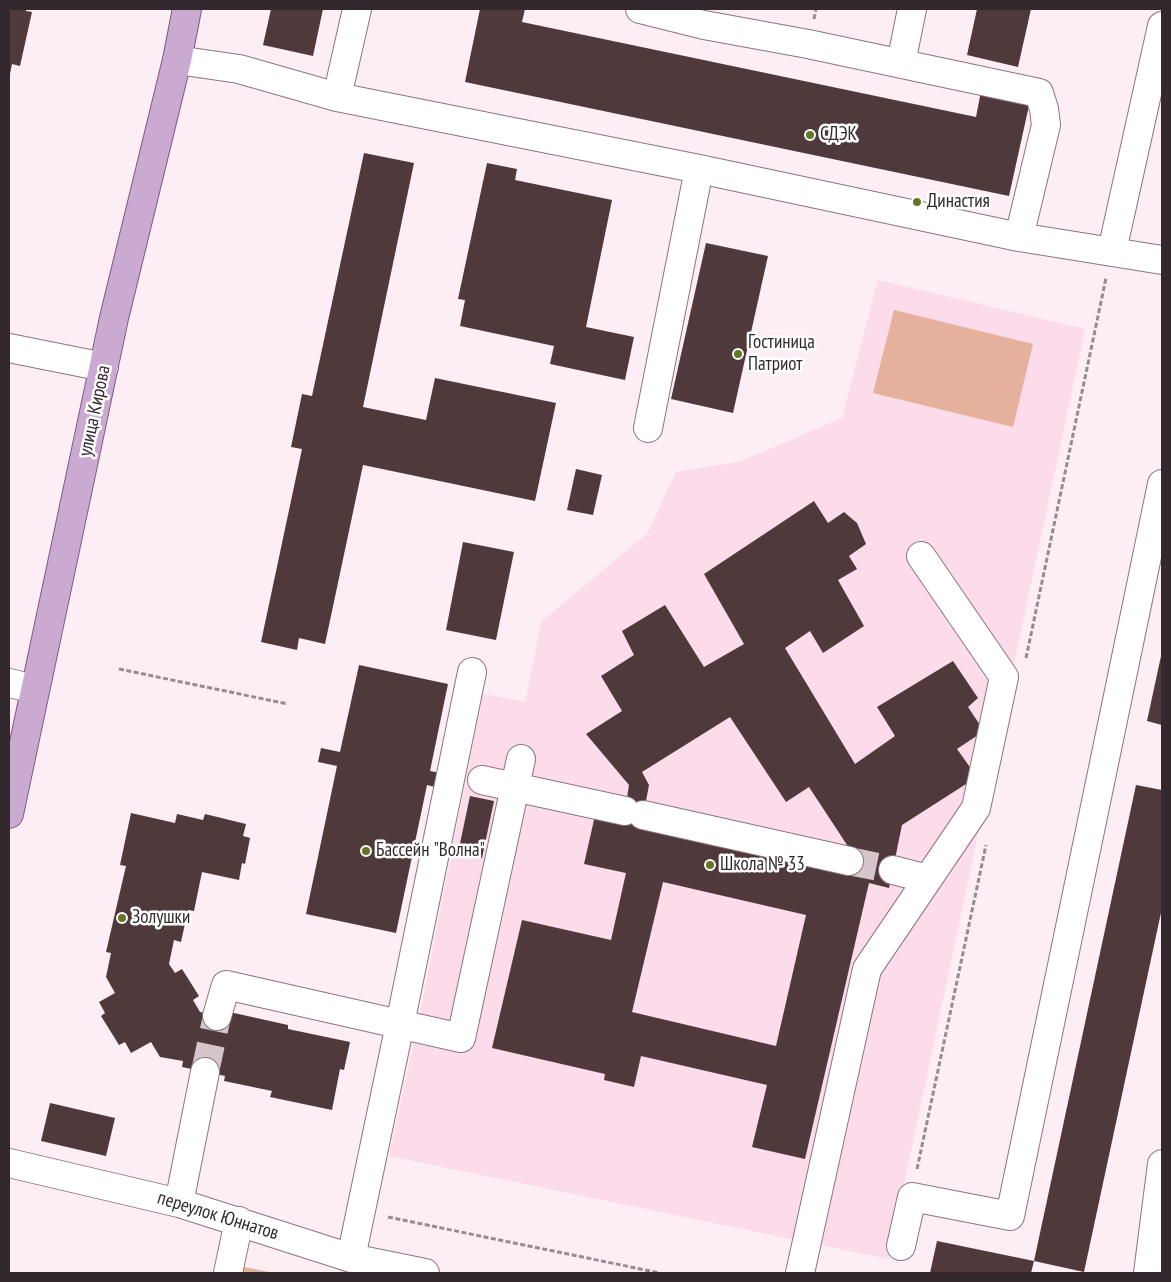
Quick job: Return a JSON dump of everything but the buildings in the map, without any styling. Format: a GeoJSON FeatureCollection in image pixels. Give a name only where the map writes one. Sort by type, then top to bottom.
{"type":"FeatureCollection","features":[{"type":"Feature","properties":{"kind":"main road","name":"улица Кирова"},"geometry":{"type":"LineString","coordinates":[[9,814],[114,318],[177,60],[187,9]]}},
{"type":"Feature","properties":{"kind":"street"},"geometry":{"type":"LineString","coordinates":[[337,97],[357,9]]}},
{"type":"Feature","properties":{"kind":"street"},"geometry":{"type":"LineString","coordinates":[[640,9],[704,25],[808,44],[1039,93],[1046,125],[1019,237]]}},
{"type":"Feature","properties":{"kind":"street"},"geometry":{"type":"LineString","coordinates":[[901,63],[912,9]]}},
{"type":"Feature","properties":{"kind":"street"},"geometry":{"type":"LineString","coordinates":[[1112,251],[1162,26]]}},
{"type":"Feature","properties":{"kind":"street"},"geometry":{"type":"LineString","coordinates":[[177,60],[239,69],[337,97],[699,169],[1019,237],[1162,260]]}},
{"type":"Feature","properties":{"kind":"street"},"geometry":{"type":"LineString","coordinates":[[648,428],[699,169]]}},
{"type":"Feature","properties":{"kind":"street"},"geometry":{"type":"LineString","coordinates":[[9,348],[104,367]]}},
{"type":"Feature","properties":{"kind":"street"},"geometry":{"type":"LineString","coordinates":[[901,1246],[912,1197],[1010,1216],[1162,484]]}},
{"type":"Feature","properties":{"kind":"street"},"geometry":{"type":"LineString","coordinates":[[800,1273],[867,969],[976,808],[1004,677],[920,556]]}},
{"type":"Feature","properties":{"kind":"street"},"geometry":{"type":"LineString","coordinates":[[351,1258],[472,672]]}},
{"type":"Feature","properties":{"kind":"street"},"geometry":{"type":"LineString","coordinates":[[9,684],[35,689]]}},
{"type":"Feature","properties":{"kind":"street"},"geometry":{"type":"LineString","coordinates":[[217,1016],[226,985],[461,1038],[521,759]]}},
{"type":"Feature","properties":{"kind":"street"},"geometry":{"type":"LineString","coordinates":[[482,780],[849,861]]}},
{"type":"Feature","properties":{"kind":"street"},"geometry":{"type":"LineString","coordinates":[[893,870],[928,879]]}},
{"type":"Feature","properties":{"kind":"street"},"geometry":{"type":"LineString","coordinates":[[180,1203],[206,1072]]}},
{"type":"Feature","properties":{"kind":"street","name":"переулок Юннатов"},"geometry":{"type":"LineString","coordinates":[[9,1163],[180,1203],[351,1258],[425,1273]]}},
{"type":"Feature","properties":{"kind":"street"},"geometry":{"type":"LineString","coordinates":[[1148,1273],[1162,1164]]}},
{"type":"Feature","properties":{"kind":"street"},"geometry":{"type":"LineString","coordinates":[[228,1273],[239,1221]]}},
{"type":"Feature","properties":{"kind":"path"},"geometry":{"type":"LineString","coordinates":[[119,669],[288,704]]}},
{"type":"Feature","properties":{"kind":"path"},"geometry":{"type":"LineString","coordinates":[[361,1212],[660,1273]]}},
{"type":"Feature","properties":{"kind":"shaded area","name":"Школа № 33"},"geometry":{"type":"Polygon","coordinates":[[[878,280],[1085,329],[888,1259],[389,1156],[417,1028],[483,694],[525,702],[542,621],[647,534],[676,472],[739,462],[842,418],[878,280]]]}},
{"type":"Feature","properties":{"kind":"shaded area"},"geometry":{"type":"Polygon","coordinates":[[[894,310],[1033,344],[1013,427],[873,393],[894,310]]]}},
{"type":"Feature","properties":{"kind":"shaded area"},"geometry":{"type":"Polygon","coordinates":[[[239,1266],[274,1273],[237,1273],[239,1266]]]}},
{"type":"Feature","properties":{"kind":"tunnel"},"geometry":{"type":"LineString","coordinates":[[849,861],[893,870]]}},
{"type":"Feature","properties":{"kind":"tunnel"},"geometry":{"type":"LineString","coordinates":[[205,1072],[217,1016]]}},
{"type":"Feature","properties":{"kind":"place","name":"СДЭК"},"geometry":{"type":"Point","coordinates":[810,135]}},
{"type":"Feature","properties":{"kind":"place","name":"Династия"},"geometry":{"type":"Point","coordinates":[917,202]}},
{"type":"Feature","properties":{"kind":"place","name":"Гостиница Патриот"},"geometry":{"type":"Point","coordinates":[738,354]}},
{"type":"Feature","properties":{"kind":"place","name":"Бассейн \"Волна\""},"geometry":{"type":"Point","coordinates":[366,851]}},
{"type":"Feature","properties":{"kind":"place","name":"Школа № 33"},"geometry":{"type":"Point","coordinates":[710,865]}},
{"type":"Feature","properties":{"kind":"place","name":"Золушки"},"geometry":{"type":"Point","coordinates":[122,918]}}]}
